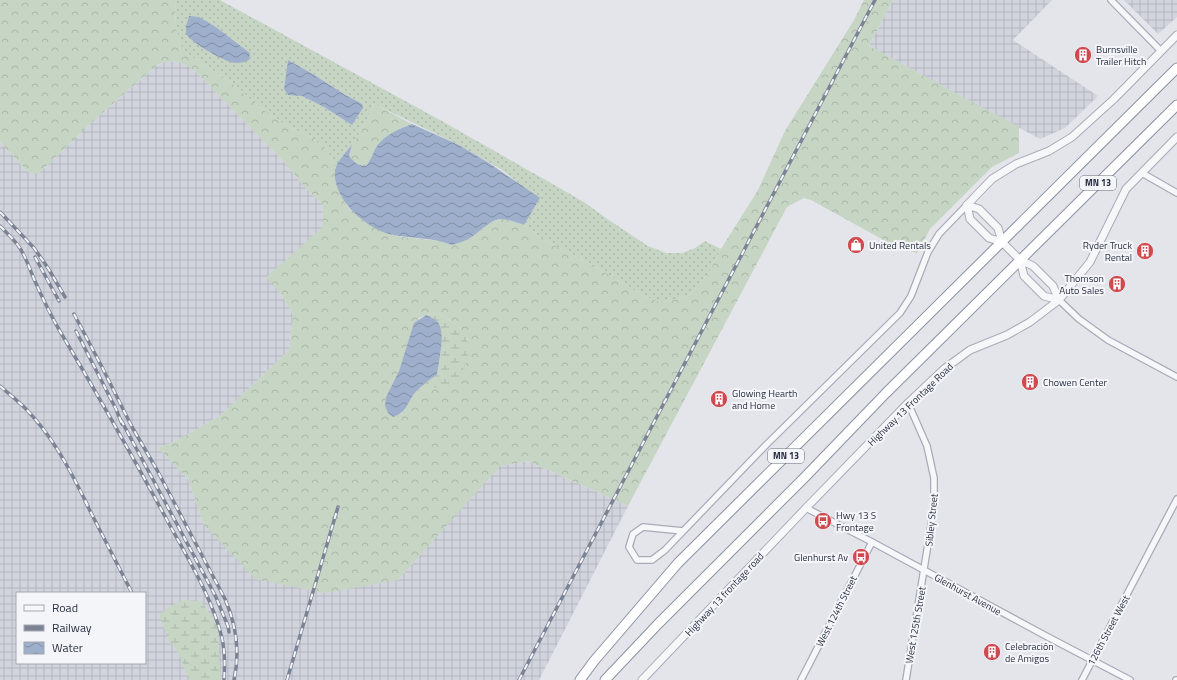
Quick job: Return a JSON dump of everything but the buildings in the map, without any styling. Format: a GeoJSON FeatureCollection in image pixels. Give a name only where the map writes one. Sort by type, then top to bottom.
{"type":"FeatureCollection","features":[{"type":"Feature","properties":{"kind":"highway","name":"MN 13"},"geometry":{"type":"LineString","coordinates":[[580,680],[594,661],[678,563],[1177,68]]}},
{"type":"Feature","properties":{"kind":"highway","name":"MN 13"},"geometry":{"type":"LineString","coordinates":[[606,680],[658,624],[805,477],[886,393],[1177,105]]}},
{"type":"Feature","properties":{"kind":"street"},"geometry":{"type":"LineString","coordinates":[[1111,0],[1161,51]]}},
{"type":"Feature","properties":{"kind":"street"},"geometry":{"type":"LineString","coordinates":[[683,531],[643,527],[633,534],[629,547],[637,560],[652,560],[665,550],[766,445],[900,313],[911,296],[928,252],[939,234],[992,179],[1016,164],[1049,150],[1072,137],[1114,99],[1177,36]]}},
{"type":"Feature","properties":{"kind":"street","name":"Highway 13 Frontage Road"},"geometry":{"type":"LineString","coordinates":[[806,508],[908,403],[944,369],[970,350],[1007,335],[1030,322],[1059,300],[1090,262],[1126,189],[1177,137]]}},
{"type":"Feature","properties":{"kind":"street"},"geometry":{"type":"LineString","coordinates":[[1142,173],[1177,193]]}},
{"type":"Feature","properties":{"kind":"street"},"geometry":{"type":"LineString","coordinates":[[967,205],[970,218],[989,238],[1002,242],[1020,260],[1032,266],[1053,286],[1059,300],[1079,319],[1108,340],[1177,377]]}},
{"type":"Feature","properties":{"kind":"street"},"geometry":{"type":"LineString","coordinates":[[967,205],[979,209],[998,228],[1002,242]]}},
{"type":"Feature","properties":{"kind":"street"},"geometry":{"type":"LineString","coordinates":[[1020,260],[1024,276],[1044,296],[1059,300]]}},
{"type":"Feature","properties":{"kind":"street","name":"Sibley Street"},"geometry":{"type":"LineString","coordinates":[[908,403],[927,446],[934,478],[934,507],[924,569]]}},
{"type":"Feature","properties":{"kind":"street","name":"126th Street West"},"geometry":{"type":"LineString","coordinates":[[1082,680],[1177,499]]}},
{"type":"Feature","properties":{"kind":"street","name":"Glenhurst Avenue"},"geometry":{"type":"LineString","coordinates":[[806,508],[924,569],[1130,680]]}},
{"type":"Feature","properties":{"kind":"street","name":"Highway 13 frontage road"},"geometry":{"type":"LineString","coordinates":[[642,680],[806,508]]}},
{"type":"Feature","properties":{"kind":"street","name":"West 124th Street"},"geometry":{"type":"LineString","coordinates":[[801,680],[872,542]]}},
{"type":"Feature","properties":{"kind":"street","name":"West 125th Street"},"geometry":{"type":"LineString","coordinates":[[906,680],[924,569]]}},
{"type":"Feature","properties":{"kind":"shaded area"},"geometry":{"type":"Polygon","coordinates":[[[893,0],[1052,0],[1013,40],[1098,96],[1065,128],[1040,139],[869,46],[893,0]]]}},
{"type":"Feature","properties":{"kind":"shaded area"},"geometry":{"type":"Polygon","coordinates":[[[1124,0],[1177,0],[1177,17],[1158,34],[1124,0]]]}},
{"type":"Feature","properties":{"kind":"shaded area"},"geometry":{"type":"Polygon","coordinates":[[[168,61],[182,62],[195,71],[284,162],[302,184],[323,205],[322,228],[267,277],[281,294],[293,314],[289,350],[221,415],[174,442],[158,448],[188,479],[204,525],[398,580],[499,466],[528,461],[628,506],[539,680],[0,680],[0,142],[28,172],[37,175],[91,123],[157,65],[168,61]]]}},
{"type":"Feature","properties":{"kind":"green space"},"geometry":{"type":"Polygon","coordinates":[[[0,0],[175,0],[176,27],[179,42],[186,53],[228,80],[262,109],[289,127],[311,137],[327,149],[335,168],[337,186],[348,207],[358,216],[387,233],[403,237],[440,241],[452,245],[468,239],[492,221],[502,219],[512,221],[524,225],[542,239],[594,266],[642,295],[660,302],[674,300],[689,295],[707,276],[721,249],[758,190],[785,131],[854,20],[864,0],[893,0],[869,46],[1019,127],[1019,153],[992,167],[930,229],[917,253],[898,248],[811,200],[804,198],[787,207],[628,506],[528,461],[500,466],[398,580],[325,593],[255,579],[204,525],[188,479],[158,448],[174,442],[221,415],[289,350],[293,314],[281,294],[266,277],[322,228],[323,205],[302,184],[284,162],[195,71],[186,65],[173,61],[157,65],[91,123],[37,175],[28,172],[0,142],[0,0]],[[437,313],[419,318],[410,337],[399,371],[386,397],[401,414],[414,394],[447,385],[468,340],[460,328],[450,320],[437,313]]]}},
{"type":"Feature","properties":{"kind":"green space"},"geometry":{"type":"Polygon","coordinates":[[[175,0],[220,0],[440,120],[584,202],[648,246],[666,253],[682,253],[695,248],[705,241],[721,249],[707,276],[689,295],[674,300],[660,302],[642,295],[594,266],[542,239],[524,225],[540,198],[502,170],[459,145],[374,104],[368,119],[352,145],[343,155],[335,168],[327,149],[311,137],[289,127],[262,109],[228,80],[186,53],[179,42],[176,27],[175,0]],[[209,23],[224,58],[231,62],[250,53],[216,27],[209,23]],[[288,60],[284,89],[324,107],[352,125],[363,108],[362,104],[288,60]]]}},
{"type":"Feature","properties":{"kind":"green space"},"geometry":{"type":"Polygon","coordinates":[[[374,104],[412,124],[401,128],[377,147],[372,159],[366,166],[363,166],[356,163],[349,156],[352,145],[368,119],[374,104]]]}},
{"type":"Feature","properties":{"kind":"green space"},"geometry":{"type":"Polygon","coordinates":[[[437,313],[453,323],[464,333],[467,339],[468,355],[459,377],[453,383],[414,394],[425,382],[437,375],[441,351],[440,325],[431,317],[426,315],[437,313]]]}},
{"type":"Feature","properties":{"kind":"green space"},"geometry":{"type":"Polygon","coordinates":[[[183,600],[201,601],[217,624],[221,680],[189,680],[177,650],[169,641],[159,615],[171,606],[183,600]]]}},
{"type":"Feature","properties":{"kind":"water"},"geometry":{"type":"Polygon","coordinates":[[[189,16],[199,17],[216,27],[250,53],[249,60],[240,63],[230,62],[200,46],[186,34],[189,16]]]}},
{"type":"Feature","properties":{"kind":"water"},"geometry":{"type":"Polygon","coordinates":[[[288,60],[362,104],[363,108],[352,125],[324,107],[302,96],[288,95],[284,89],[288,60]]]}},
{"type":"Feature","properties":{"kind":"water"},"geometry":{"type":"Polygon","coordinates":[[[412,124],[459,145],[489,163],[540,198],[524,225],[514,221],[499,219],[490,223],[470,238],[452,245],[429,239],[389,234],[379,230],[360,218],[344,201],[339,191],[335,181],[335,170],[337,164],[352,145],[349,156],[356,163],[366,166],[377,146],[384,138],[412,124]]]}},
{"type":"Feature","properties":{"kind":"water"},"geometry":{"type":"Polygon","coordinates":[[[426,315],[432,317],[439,324],[442,334],[437,375],[414,394],[406,408],[401,413],[393,417],[388,413],[385,406],[386,397],[399,371],[414,323],[426,315]]]}},
{"type":"Feature","properties":{"kind":"railway"},"geometry":{"type":"LineString","coordinates":[[519,680],[875,0]]}},
{"type":"Feature","properties":{"kind":"railway"},"geometry":{"type":"LineString","coordinates":[[0,212],[34,248],[65,297]]}},
{"type":"Feature","properties":{"kind":"railway"},"geometry":{"type":"LineString","coordinates":[[0,226],[20,248],[54,320],[191,563],[218,623],[224,648],[224,680]]}},
{"type":"Feature","properties":{"kind":"railway"},"geometry":{"type":"LineString","coordinates":[[35,257],[59,301]]}},
{"type":"Feature","properties":{"kind":"railway"},"geometry":{"type":"LineString","coordinates":[[74,314],[132,427],[157,470],[225,599],[232,618],[236,639],[237,659],[234,680]]}},
{"type":"Feature","properties":{"kind":"railway"},"geometry":{"type":"LineString","coordinates":[[76,331],[116,409],[122,424]]}},
{"type":"Feature","properties":{"kind":"railway"},"geometry":{"type":"LineString","coordinates":[[0,386],[26,409],[45,431],[68,467],[88,506]]}},
{"type":"Feature","properties":{"kind":"railway"},"geometry":{"type":"LineString","coordinates":[[121,420],[215,595],[229,632]]}},
{"type":"Feature","properties":{"kind":"railway"},"geometry":{"type":"LineString","coordinates":[[85,501],[131,592]]}},
{"type":"Feature","properties":{"kind":"railway"},"geometry":{"type":"LineString","coordinates":[[287,680],[338,507]]}},
{"type":"Feature","properties":{"kind":"place","name":"Burnsville Trailer Hitch"},"geometry":{"type":"Point","coordinates":[1083,55]}},
{"type":"Feature","properties":{"kind":"place","name":"United Rentals"},"geometry":{"type":"Point","coordinates":[856,245]}},
{"type":"Feature","properties":{"kind":"place","name":"Ryder Truck Rental"},"geometry":{"type":"Point","coordinates":[1145,251]}},
{"type":"Feature","properties":{"kind":"place","name":"Thomson Auto Sales"},"geometry":{"type":"Point","coordinates":[1117,284]}},
{"type":"Feature","properties":{"kind":"place","name":"Chowen Center"},"geometry":{"type":"Point","coordinates":[1030,382]}},
{"type":"Feature","properties":{"kind":"place","name":"Glowing Hearth and Home"},"geometry":{"type":"Point","coordinates":[719,399]}},
{"type":"Feature","properties":{"kind":"place","name":"Hwy 13 S Frontage"},"geometry":{"type":"Point","coordinates":[823,521]}},
{"type":"Feature","properties":{"kind":"place","name":"Glenhurst Av"},"geometry":{"type":"Point","coordinates":[861,557]}},
{"type":"Feature","properties":{"kind":"place","name":"Celebración de Amigos"},"geometry":{"type":"Point","coordinates":[992,652]}}]}
